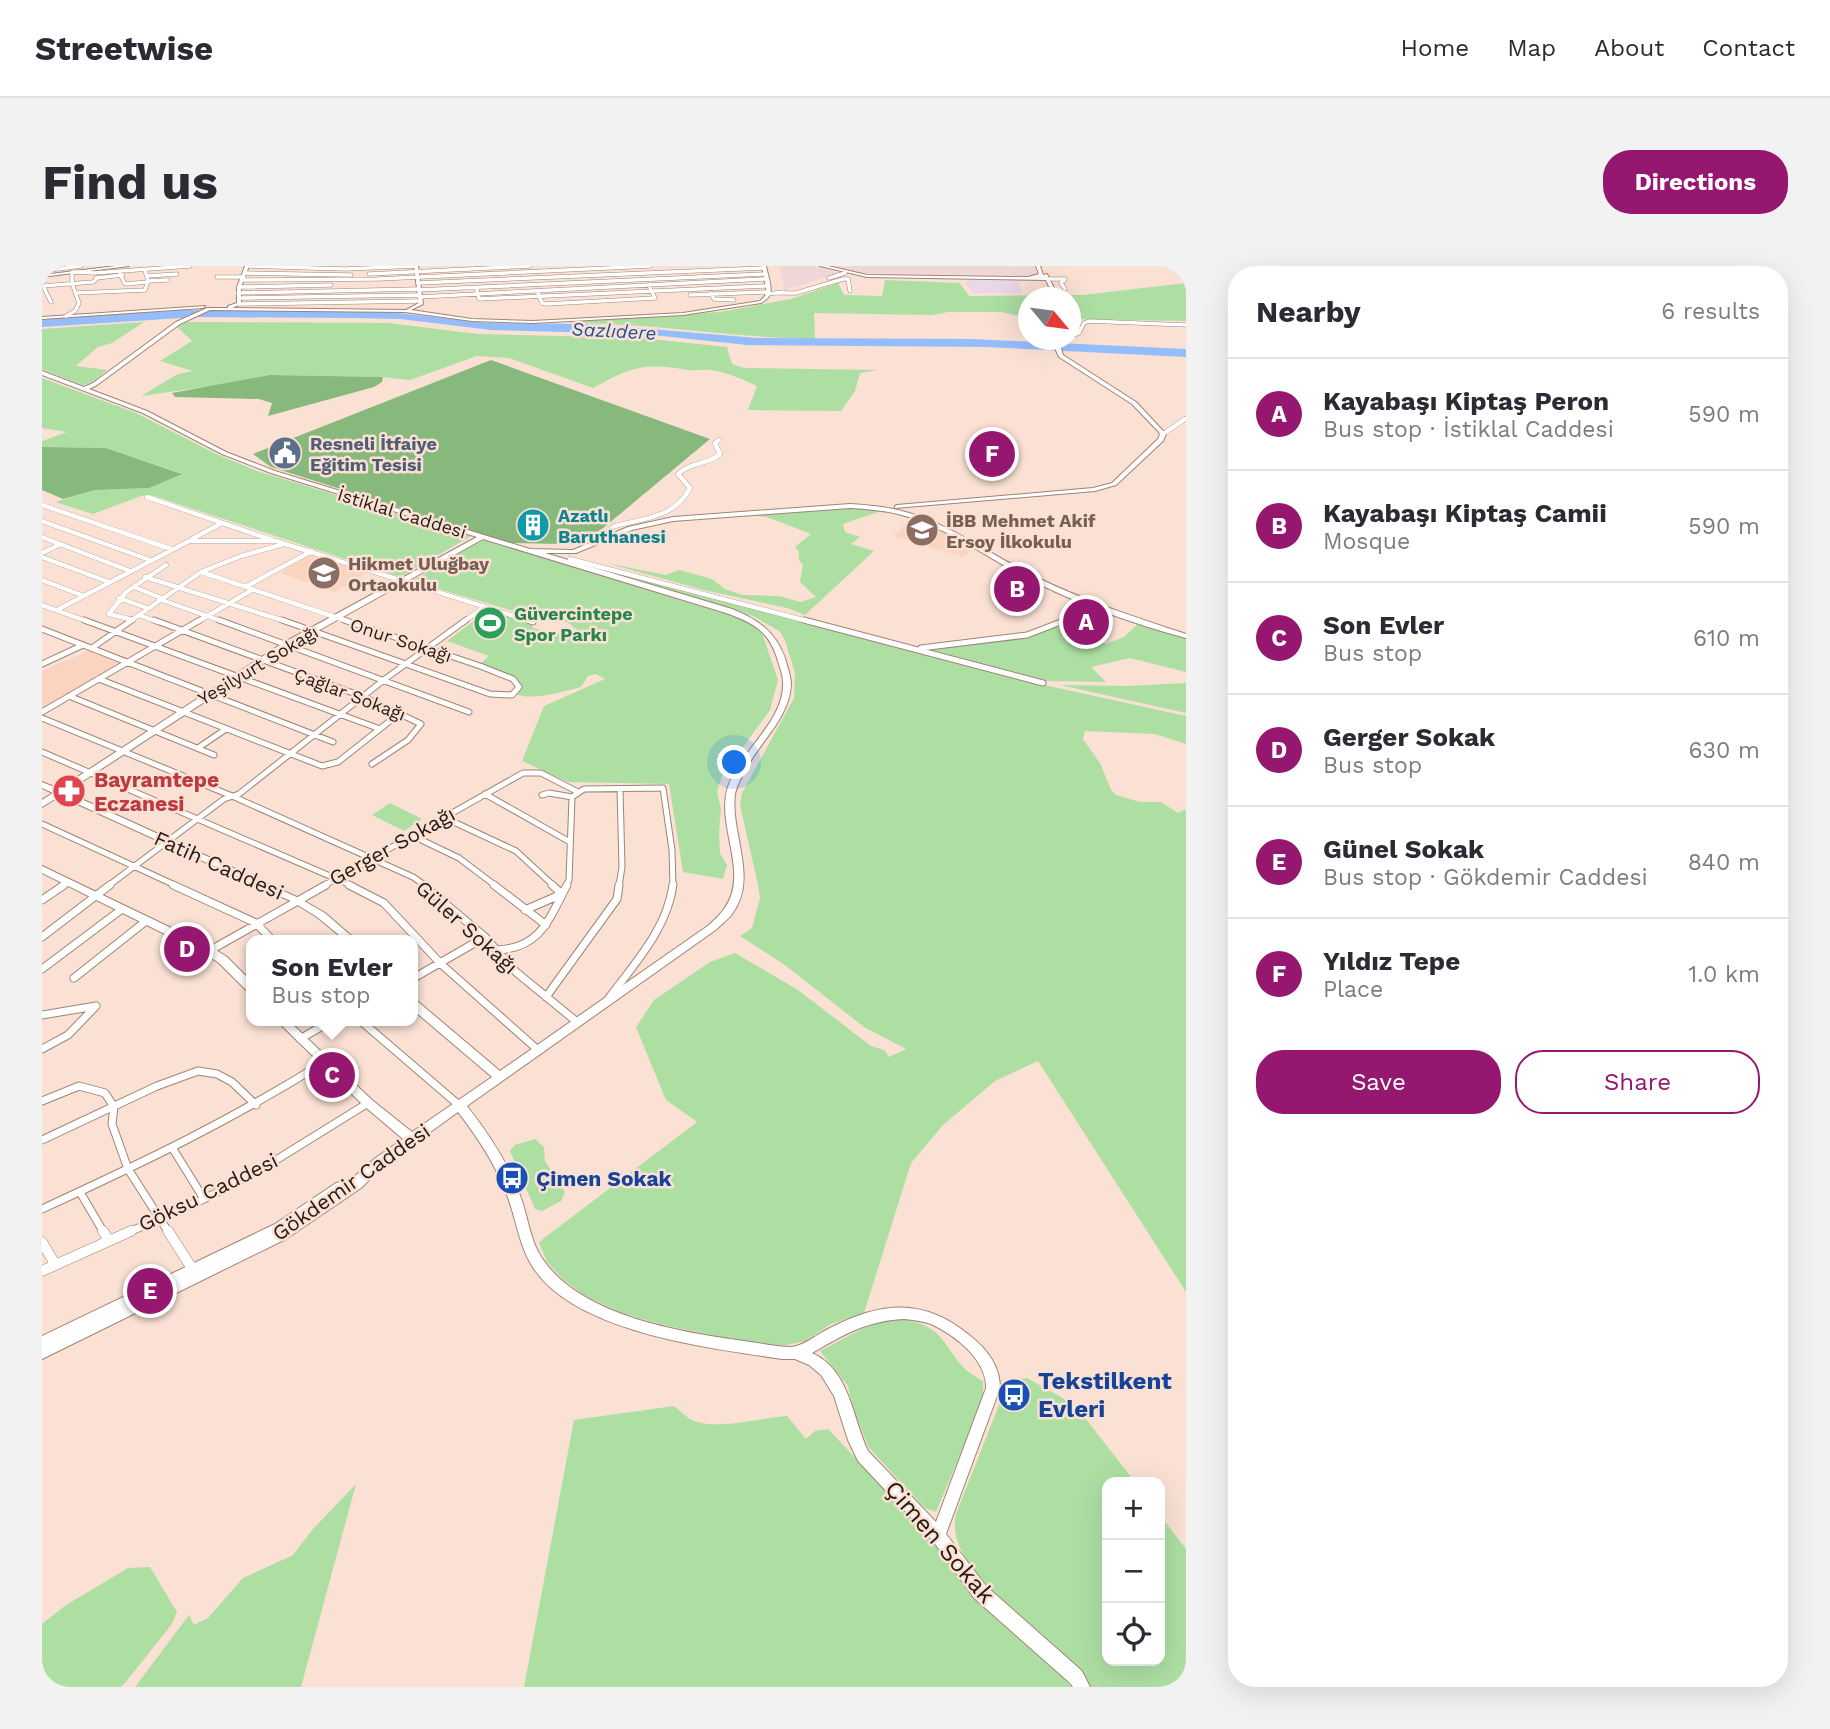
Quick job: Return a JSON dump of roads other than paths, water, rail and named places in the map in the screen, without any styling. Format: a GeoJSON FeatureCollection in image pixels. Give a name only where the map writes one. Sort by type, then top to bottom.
{"type":"FeatureCollection","features":[{"type":"Feature","properties":{"kind":"main road"},"geometry":{"type":"LineString","coordinates":[[42,276],[59,270],[72,272],[124,266]]}},
{"type":"Feature","properties":{"kind":"main road"},"geometry":{"type":"LineString","coordinates":[[42,318],[241,288],[248,266]]}},
{"type":"Feature","properties":{"kind":"main road"},"geometry":{"type":"LineString","coordinates":[[822,266],[845,273],[880,277],[1039,279]]}},
{"type":"Feature","properties":{"kind":"main road"},"geometry":{"type":"LineString","coordinates":[[828,266],[869,275],[1048,281]]}},
{"type":"Feature","properties":{"kind":"main road"},"geometry":{"type":"LineString","coordinates":[[1039,279],[1040,267]]}},
{"type":"Feature","properties":{"kind":"main road"},"geometry":{"type":"LineString","coordinates":[[1040,267],[1051,287]]}},
{"type":"Feature","properties":{"kind":"main road"},"geometry":{"type":"LineString","coordinates":[[85,389],[197,313],[213,308],[405,311],[472,320],[540,322],[718,310],[761,302],[765,282]]}},
{"type":"Feature","properties":{"kind":"main road"},"geometry":{"type":"LineString","coordinates":[[405,311],[419,305],[418,284]]}},
{"type":"Feature","properties":{"kind":"main road"},"geometry":{"type":"LineString","coordinates":[[904,510],[1093,490],[1114,484],[1161,440],[1163,435],[1134,403],[1065,359],[1058,350]]}},
{"type":"Feature","properties":{"kind":"main road","name":"İstiklal Caddesi"},"geometry":{"type":"LineString","coordinates":[[42,373],[145,412],[224,453],[273,472],[530,551],[570,554],[649,523],[673,519],[850,506],[880,507],[904,510],[942,527],[1044,586]]}},
{"type":"Feature","properties":{"kind":"main road","name":"Yeşilyurt Sokağı"},"geometry":{"type":"LineString","coordinates":[[42,804],[86,772],[261,660],[481,537]]}},
{"type":"Feature","properties":{"kind":"main road","name":"Gökdemir Caddesi"},"geometry":{"type":"LineString","coordinates":[[42,1353],[195,1272],[281,1236],[357,1184],[378,1163],[713,927],[733,909],[740,887],[730,805],[732,790],[739,773],[779,710],[787,685],[774,638],[749,619],[530,551]]}},
{"type":"Feature","properties":{"kind":"main road"},"geometry":{"type":"LineString","coordinates":[[560,562],[558,558],[570,554]]}},
{"type":"Feature","properties":{"kind":"main road","name":"Gökdemir Caddesi"},"geometry":{"type":"LineString","coordinates":[[570,554],[587,569]]}},
{"type":"Feature","properties":{"kind":"main road"},"geometry":{"type":"LineString","coordinates":[[1044,586],[1059,595],[1108,611]]}},
{"type":"Feature","properties":{"kind":"main road"},"geometry":{"type":"LineString","coordinates":[[1044,586],[1108,611],[1186,636]]}},
{"type":"Feature","properties":{"kind":"main road"},"geometry":{"type":"LineString","coordinates":[[1044,586],[1108,611]]}},
{"type":"Feature","properties":{"kind":"main road"},"geometry":{"type":"LineString","coordinates":[[1059,595],[1071,597]]}},
{"type":"Feature","properties":{"kind":"main road","name":"Fatih Caddesi"},"geometry":{"type":"LineString","coordinates":[[42,785],[296,900],[321,915],[345,935]]}},
{"type":"Feature","properties":{"kind":"main road"},"geometry":{"type":"LineString","coordinates":[[44,873],[68,882],[209,951],[223,960],[246,984]]}},
{"type":"Feature","properties":{"kind":"main road"},"geometry":{"type":"LineString","coordinates":[[418,1008],[500,1077]]}},
{"type":"Feature","properties":{"kind":"main road"},"geometry":{"type":"LineString","coordinates":[[287,1026],[368,1103],[412,1139]]}},
{"type":"Feature","properties":{"kind":"main road","name":"Çimen Sokak"},"geometry":{"type":"LineString","coordinates":[[460,1105],[483,1133],[500,1163],[538,1264],[562,1290],[578,1301],[659,1330],[715,1342],[796,1353],[815,1359],[826,1368],[839,1390],[848,1424],[863,1456],[938,1536],[980,1592],[1076,1677],[1082,1687]]}},
{"type":"Feature","properties":{"kind":"main road"},"geometry":{"type":"LineString","coordinates":[[42,1343],[195,1272]]}},
{"type":"Feature","properties":{"kind":"main road"},"geometry":{"type":"LineString","coordinates":[[796,1353],[858,1320],[889,1312],[916,1313],[933,1319],[952,1329],[980,1354],[994,1378],[991,1400],[938,1536]]}},
{"type":"Feature","properties":{"kind":"street"},"geometry":{"type":"LineString","coordinates":[[42,271],[81,266]]}},
{"type":"Feature","properties":{"kind":"street"},"geometry":{"type":"LineString","coordinates":[[66,316],[78,307],[79,300],[72,281],[72,272],[190,266]]}},
{"type":"Feature","properties":{"kind":"street"},"geometry":{"type":"LineString","coordinates":[[248,266],[328,268],[478,293],[706,281],[765,282]]}},
{"type":"Feature","properties":{"kind":"street"},"geometry":{"type":"LineString","coordinates":[[217,278],[241,288],[332,304],[418,284],[472,267],[529,266],[542,303],[654,298],[639,266]]}},
{"type":"Feature","properties":{"kind":"street"},"geometry":{"type":"LineString","coordinates":[[241,288],[333,297],[473,275],[639,266],[652,266],[658,271]]}},
{"type":"Feature","properties":{"kind":"street"},"geometry":{"type":"LineString","coordinates":[[472,267],[479,299],[711,288],[765,282]]}},
{"type":"Feature","properties":{"kind":"street"},"geometry":{"type":"LineString","coordinates":[[76,293],[145,290],[148,268]]}},
{"type":"Feature","properties":{"kind":"street"},"geometry":{"type":"LineString","coordinates":[[328,268],[332,304]]}},
{"type":"Feature","properties":{"kind":"street"},"geometry":{"type":"LineString","coordinates":[[583,268],[600,301]]}},
{"type":"Feature","properties":{"kind":"street"},"geometry":{"type":"LineString","coordinates":[[241,288],[332,291],[696,268],[765,282],[779,293],[796,293],[843,279],[848,279],[850,291]]}},
{"type":"Feature","properties":{"kind":"street"},"geometry":{"type":"LineString","coordinates":[[696,268],[711,288],[714,299],[734,300]]}},
{"type":"Feature","properties":{"kind":"street"},"geometry":{"type":"LineString","coordinates":[[55,290],[54,284],[59,270]]}},
{"type":"Feature","properties":{"kind":"street"},"geometry":{"type":"LineString","coordinates":[[108,272],[123,275]]}},
{"type":"Feature","properties":{"kind":"street"},"geometry":{"type":"LineString","coordinates":[[779,293],[845,273]]}},
{"type":"Feature","properties":{"kind":"street"},"geometry":{"type":"LineString","coordinates":[[123,275],[125,284],[177,274]]}},
{"type":"Feature","properties":{"kind":"street"},"geometry":{"type":"LineString","coordinates":[[241,288],[278,274],[328,275],[418,284]]}},
{"type":"Feature","properties":{"kind":"street"},"geometry":{"type":"LineString","coordinates":[[277,281],[278,274]]}},
{"type":"Feature","properties":{"kind":"street"},"geometry":{"type":"LineString","coordinates":[[42,286],[123,275]]}},
{"type":"Feature","properties":{"kind":"street"},"geometry":{"type":"LineString","coordinates":[[241,288],[277,281],[476,287],[701,275],[765,282]]}},
{"type":"Feature","properties":{"kind":"street"},"geometry":{"type":"LineString","coordinates":[[72,281],[93,282],[98,278]]}},
{"type":"Feature","properties":{"kind":"street"},"geometry":{"type":"LineString","coordinates":[[148,279],[168,280]]}},
{"type":"Feature","properties":{"kind":"street"},"geometry":{"type":"LineString","coordinates":[[1048,281],[1065,279],[1061,284],[1063,287]]}},
{"type":"Feature","properties":{"kind":"street"},"geometry":{"type":"LineString","coordinates":[[93,282],[96,292]]}},
{"type":"Feature","properties":{"kind":"street"},"geometry":{"type":"LineString","coordinates":[[690,295],[711,295],[765,282]]}},
{"type":"Feature","properties":{"kind":"street"},"geometry":{"type":"LineString","coordinates":[[241,288],[330,283]]}},
{"type":"Feature","properties":{"kind":"street"},"geometry":{"type":"LineString","coordinates":[[48,285],[44,288],[51,302]]}},
{"type":"Feature","properties":{"kind":"street"},"geometry":{"type":"LineString","coordinates":[[570,295],[573,303]]}},
{"type":"Feature","properties":{"kind":"street"},"geometry":{"type":"LineString","coordinates":[[1081,329],[1084,323],[1089,321],[1186,325]]}},
{"type":"Feature","properties":{"kind":"street"},"geometry":{"type":"LineString","coordinates":[[1163,435],[1186,418]]}},
{"type":"Feature","properties":{"kind":"street"},"geometry":{"type":"LineString","coordinates":[[611,536],[609,530],[615,526],[667,513],[681,503],[691,488],[678,474],[689,466],[715,460],[720,454],[715,443],[719,440]]}},
{"type":"Feature","properties":{"kind":"street"},"geometry":{"type":"LineString","coordinates":[[147,497],[285,544],[533,622]]}},
{"type":"Feature","properties":{"kind":"street"},"geometry":{"type":"LineString","coordinates":[[42,505],[171,549]]}},
{"type":"Feature","properties":{"kind":"street"},"geometry":{"type":"LineString","coordinates":[[42,521],[150,560]]}},
{"type":"Feature","properties":{"kind":"street"},"geometry":{"type":"LineString","coordinates":[[57,610],[222,523]]}},
{"type":"Feature","properties":{"kind":"street"},"geometry":{"type":"LineString","coordinates":[[42,537],[130,571]]}},
{"type":"Feature","properties":{"kind":"street"},"geometry":{"type":"LineString","coordinates":[[189,541],[276,541]]}},
{"type":"Feature","properties":{"kind":"street"},"geometry":{"type":"LineString","coordinates":[[42,555],[61,544]]}},
{"type":"Feature","properties":{"kind":"street"},"geometry":{"type":"LineString","coordinates":[[92,648],[201,572],[240,556],[285,544]]}},
{"type":"Feature","properties":{"kind":"street"},"geometry":{"type":"LineString","coordinates":[[245,587],[312,551]]}},
{"type":"Feature","properties":{"kind":"street"},"geometry":{"type":"LineString","coordinates":[[570,554],[1043,683]]}},
{"type":"Feature","properties":{"kind":"street"},"geometry":{"type":"LineString","coordinates":[[42,555],[109,582]]}},
{"type":"Feature","properties":{"kind":"street"},"geometry":{"type":"LineString","coordinates":[[105,621],[119,598],[145,577],[166,565]]}},
{"type":"Feature","properties":{"kind":"street","name":"Onur Sokağı"},"geometry":{"type":"LineString","coordinates":[[201,572],[513,679],[519,687],[517,692],[503,696],[490,694],[407,662]]}},
{"type":"Feature","properties":{"kind":"street"},"geometry":{"type":"LineString","coordinates":[[145,577],[231,602],[407,662]]}},
{"type":"Feature","properties":{"kind":"street"},"geometry":{"type":"LineString","coordinates":[[42,580],[84,596]]}},
{"type":"Feature","properties":{"kind":"street"},"geometry":{"type":"LineString","coordinates":[[134,587],[160,599],[386,679],[468,712]]}},
{"type":"Feature","properties":{"kind":"street"},"geometry":{"type":"LineString","coordinates":[[42,712],[252,590]]}},
{"type":"Feature","properties":{"kind":"street"},"geometry":{"type":"LineString","coordinates":[[119,598],[148,608]]}},
{"type":"Feature","properties":{"kind":"street"},"geometry":{"type":"LineString","coordinates":[[42,605],[380,729]]}},
{"type":"Feature","properties":{"kind":"street"},"geometry":{"type":"LineString","coordinates":[[42,937],[166,841],[232,796],[239,794],[407,662],[484,607]]}},
{"type":"Feature","properties":{"kind":"street"},"geometry":{"type":"LineString","coordinates":[[918,648],[1027,635],[1096,609]]}},
{"type":"Feature","properties":{"kind":"street"},"geometry":{"type":"LineString","coordinates":[[109,614],[133,620]]}},
{"type":"Feature","properties":{"kind":"street","name":"Çağlar Sokağı"},"geometry":{"type":"LineString","coordinates":[[139,615],[364,696],[417,720],[421,727],[408,740],[372,764]]}},
{"type":"Feature","properties":{"kind":"street"},"geometry":{"type":"LineString","coordinates":[[42,629],[333,742]]}},
{"type":"Feature","properties":{"kind":"street"},"geometry":{"type":"LineString","coordinates":[[42,664],[83,645]]}},
{"type":"Feature","properties":{"kind":"street"},"geometry":{"type":"LineString","coordinates":[[42,656],[51,660]]}},
{"type":"Feature","properties":{"kind":"street"},"geometry":{"type":"LineString","coordinates":[[99,679],[322,766],[338,762],[400,713]]}},
{"type":"Feature","properties":{"kind":"street"},"geometry":{"type":"LineString","coordinates":[[69,696],[214,755]]}},
{"type":"Feature","properties":{"kind":"street","name":"Güler Sokağı"},"geometry":{"type":"LineString","coordinates":[[42,718],[232,796],[413,877],[448,903],[485,937],[516,972],[577,1023]]}},
{"type":"Feature","properties":{"kind":"street"},"geometry":{"type":"LineString","coordinates":[[198,748],[226,729]]}},
{"type":"Feature","properties":{"kind":"street"},"geometry":{"type":"LineString","coordinates":[[42,752],[335,878],[384,903],[414,935]]}},
{"type":"Feature","properties":{"kind":"street","name":"Gerger Sokağı"},"geometry":{"type":"LineString","coordinates":[[209,951],[523,773],[533,772],[575,794]]}},
{"type":"Feature","properties":{"kind":"street","name":"Gökdemir Caddesi"},"geometry":{"type":"LineString","coordinates":[[575,794],[584,789],[663,788],[673,878],[667,910],[640,957],[606,1001]]}},
{"type":"Feature","properties":{"kind":"street"},"geometry":{"type":"LineString","coordinates":[[546,997],[617,899],[622,867],[620,789]]}},
{"type":"Feature","properties":{"kind":"street"},"geometry":{"type":"LineString","coordinates":[[485,794],[570,842]]}},
{"type":"Feature","properties":{"kind":"street"},"geometry":{"type":"LineString","coordinates":[[496,950],[517,949],[536,937],[546,925],[569,880],[575,794],[542,795]]}},
{"type":"Feature","properties":{"kind":"street"},"geometry":{"type":"LineString","coordinates":[[443,817],[516,851],[562,894]]}},
{"type":"Feature","properties":{"kind":"street"},"geometry":{"type":"LineString","coordinates":[[42,824],[256,923],[267,935]]}},
{"type":"Feature","properties":{"kind":"street"},"geometry":{"type":"LineString","coordinates":[[411,835],[459,858],[546,925]]}},
{"type":"Feature","properties":{"kind":"street"},"geometry":{"type":"LineString","coordinates":[[42,900],[68,882]]}},
{"type":"Feature","properties":{"kind":"street"},"geometry":{"type":"LineString","coordinates":[[525,910],[562,894]]}},
{"type":"Feature","properties":{"kind":"street"},"geometry":{"type":"LineString","coordinates":[[42,969],[122,909]]}},
{"type":"Feature","properties":{"kind":"street"},"geometry":{"type":"LineString","coordinates":[[74,978],[146,921]]}},
{"type":"Feature","properties":{"kind":"street"},"geometry":{"type":"LineString","coordinates":[[418,976],[485,937]]}},
{"type":"Feature","properties":{"kind":"street"},"geometry":{"type":"LineString","coordinates":[[418,939],[441,964],[538,1050]]}},
{"type":"Feature","properties":{"kind":"street"},"geometry":{"type":"LineString","coordinates":[[42,1015],[96,1006],[68,1035],[42,1049]]}},
{"type":"Feature","properties":{"kind":"street"},"geometry":{"type":"LineString","coordinates":[[300,1039],[322,1026]]}},
{"type":"Feature","properties":{"kind":"street"},"geometry":{"type":"LineString","coordinates":[[367,1026],[444,1095],[460,1105]]}},
{"type":"Feature","properties":{"kind":"street"},"geometry":{"type":"LineString","coordinates":[[42,1209],[173,1149],[256,1105],[326,1061]]}},
{"type":"Feature","properties":{"kind":"street"},"geometry":{"type":"LineString","coordinates":[[42,1140],[157,1086],[198,1071],[217,1074],[232,1082],[256,1105]]}},
{"type":"Feature","properties":{"kind":"street"},"geometry":{"type":"LineString","coordinates":[[42,1101],[79,1086],[105,1093],[114,1107],[112,1124],[128,1169],[195,1272]]}},
{"type":"Feature","properties":{"kind":"street","name":"Göksu Caddesi"},"geometry":{"type":"LineString","coordinates":[[42,1271],[158,1217],[204,1199],[260,1170],[368,1103]]}},
{"type":"Feature","properties":{"kind":"street"},"geometry":{"type":"LineString","coordinates":[[173,1149],[204,1199]]}},
{"type":"Feature","properties":{"kind":"street"},"geometry":{"type":"LineString","coordinates":[[79,1192],[108,1241]]}},
{"type":"Feature","properties":{"kind":"street"},"geometry":{"type":"LineString","coordinates":[[42,1242],[54,1264]]}},
{"type":"Feature","properties":{"kind":"water","name":"Sazlıdere"},"geometry":{"type":"Polygon","coordinates":[[[183,310],[389,312],[487,323],[591,324],[757,338],[1018,341],[1018,349],[747,345],[643,334],[491,330],[400,319],[197,317],[42,327],[42,319],[183,310]]]}},
{"type":"Feature","properties":{"kind":"water"},"geometry":{"type":"Polygon","coordinates":[[[1081,344],[1186,349],[1186,357],[1046,350],[1081,350],[1081,344]]]}},
{"type":"Feature","properties":{"kind":"place","name":"Resneli İtfaiye Eğitim Tesisi"},"geometry":{"type":"Point","coordinates":[285,453]}},
{"type":"Feature","properties":{"kind":"place","name":"Yıldız Tepe"},"geometry":{"type":"Point","coordinates":[992,454]}},
{"type":"Feature","properties":{"kind":"place","name":"Azatlı Baruthanesi"},"geometry":{"type":"Point","coordinates":[533,525]}},
{"type":"Feature","properties":{"kind":"place","name":"İBB Mehmet Akif Ersoy İlkokulu"},"geometry":{"type":"Point","coordinates":[922,530]}},
{"type":"Feature","properties":{"kind":"place","name":"Hikmet Uluğbay Ortaokulu"},"geometry":{"type":"Point","coordinates":[324,573]}},
{"type":"Feature","properties":{"kind":"place","name":"Kayabaşı Kiptaş Camii"},"geometry":{"type":"Point","coordinates":[1017,589]}},
{"type":"Feature","properties":{"kind":"place","name":"Kayabaşı Kiptaş Peron"},"geometry":{"type":"Point","coordinates":[1086,622]}},
{"type":"Feature","properties":{"kind":"place","name":"Güvercintepe Spor Parkı"},"geometry":{"type":"Point","coordinates":[490,623]}},
{"type":"Feature","properties":{"kind":"place","name":"Bayramtepe Eczanesi"},"geometry":{"type":"Point","coordinates":[69,791]}},
{"type":"Feature","properties":{"kind":"place","name":"Gerger Sokak"},"geometry":{"type":"Point","coordinates":[187,949]}},
{"type":"Feature","properties":{"kind":"place","name":"Son Evler"},"geometry":{"type":"Point","coordinates":[332,1075]}},
{"type":"Feature","properties":{"kind":"place","name":"Çimen Sokak"},"geometry":{"type":"Point","coordinates":[512,1178]}},
{"type":"Feature","properties":{"kind":"place","name":"Günel Sokak"},"geometry":{"type":"Point","coordinates":[150,1291]}},
{"type":"Feature","properties":{"kind":"place","name":"Tekstilkent Evleri"},"geometry":{"type":"Point","coordinates":[1014,1395]}}]}
